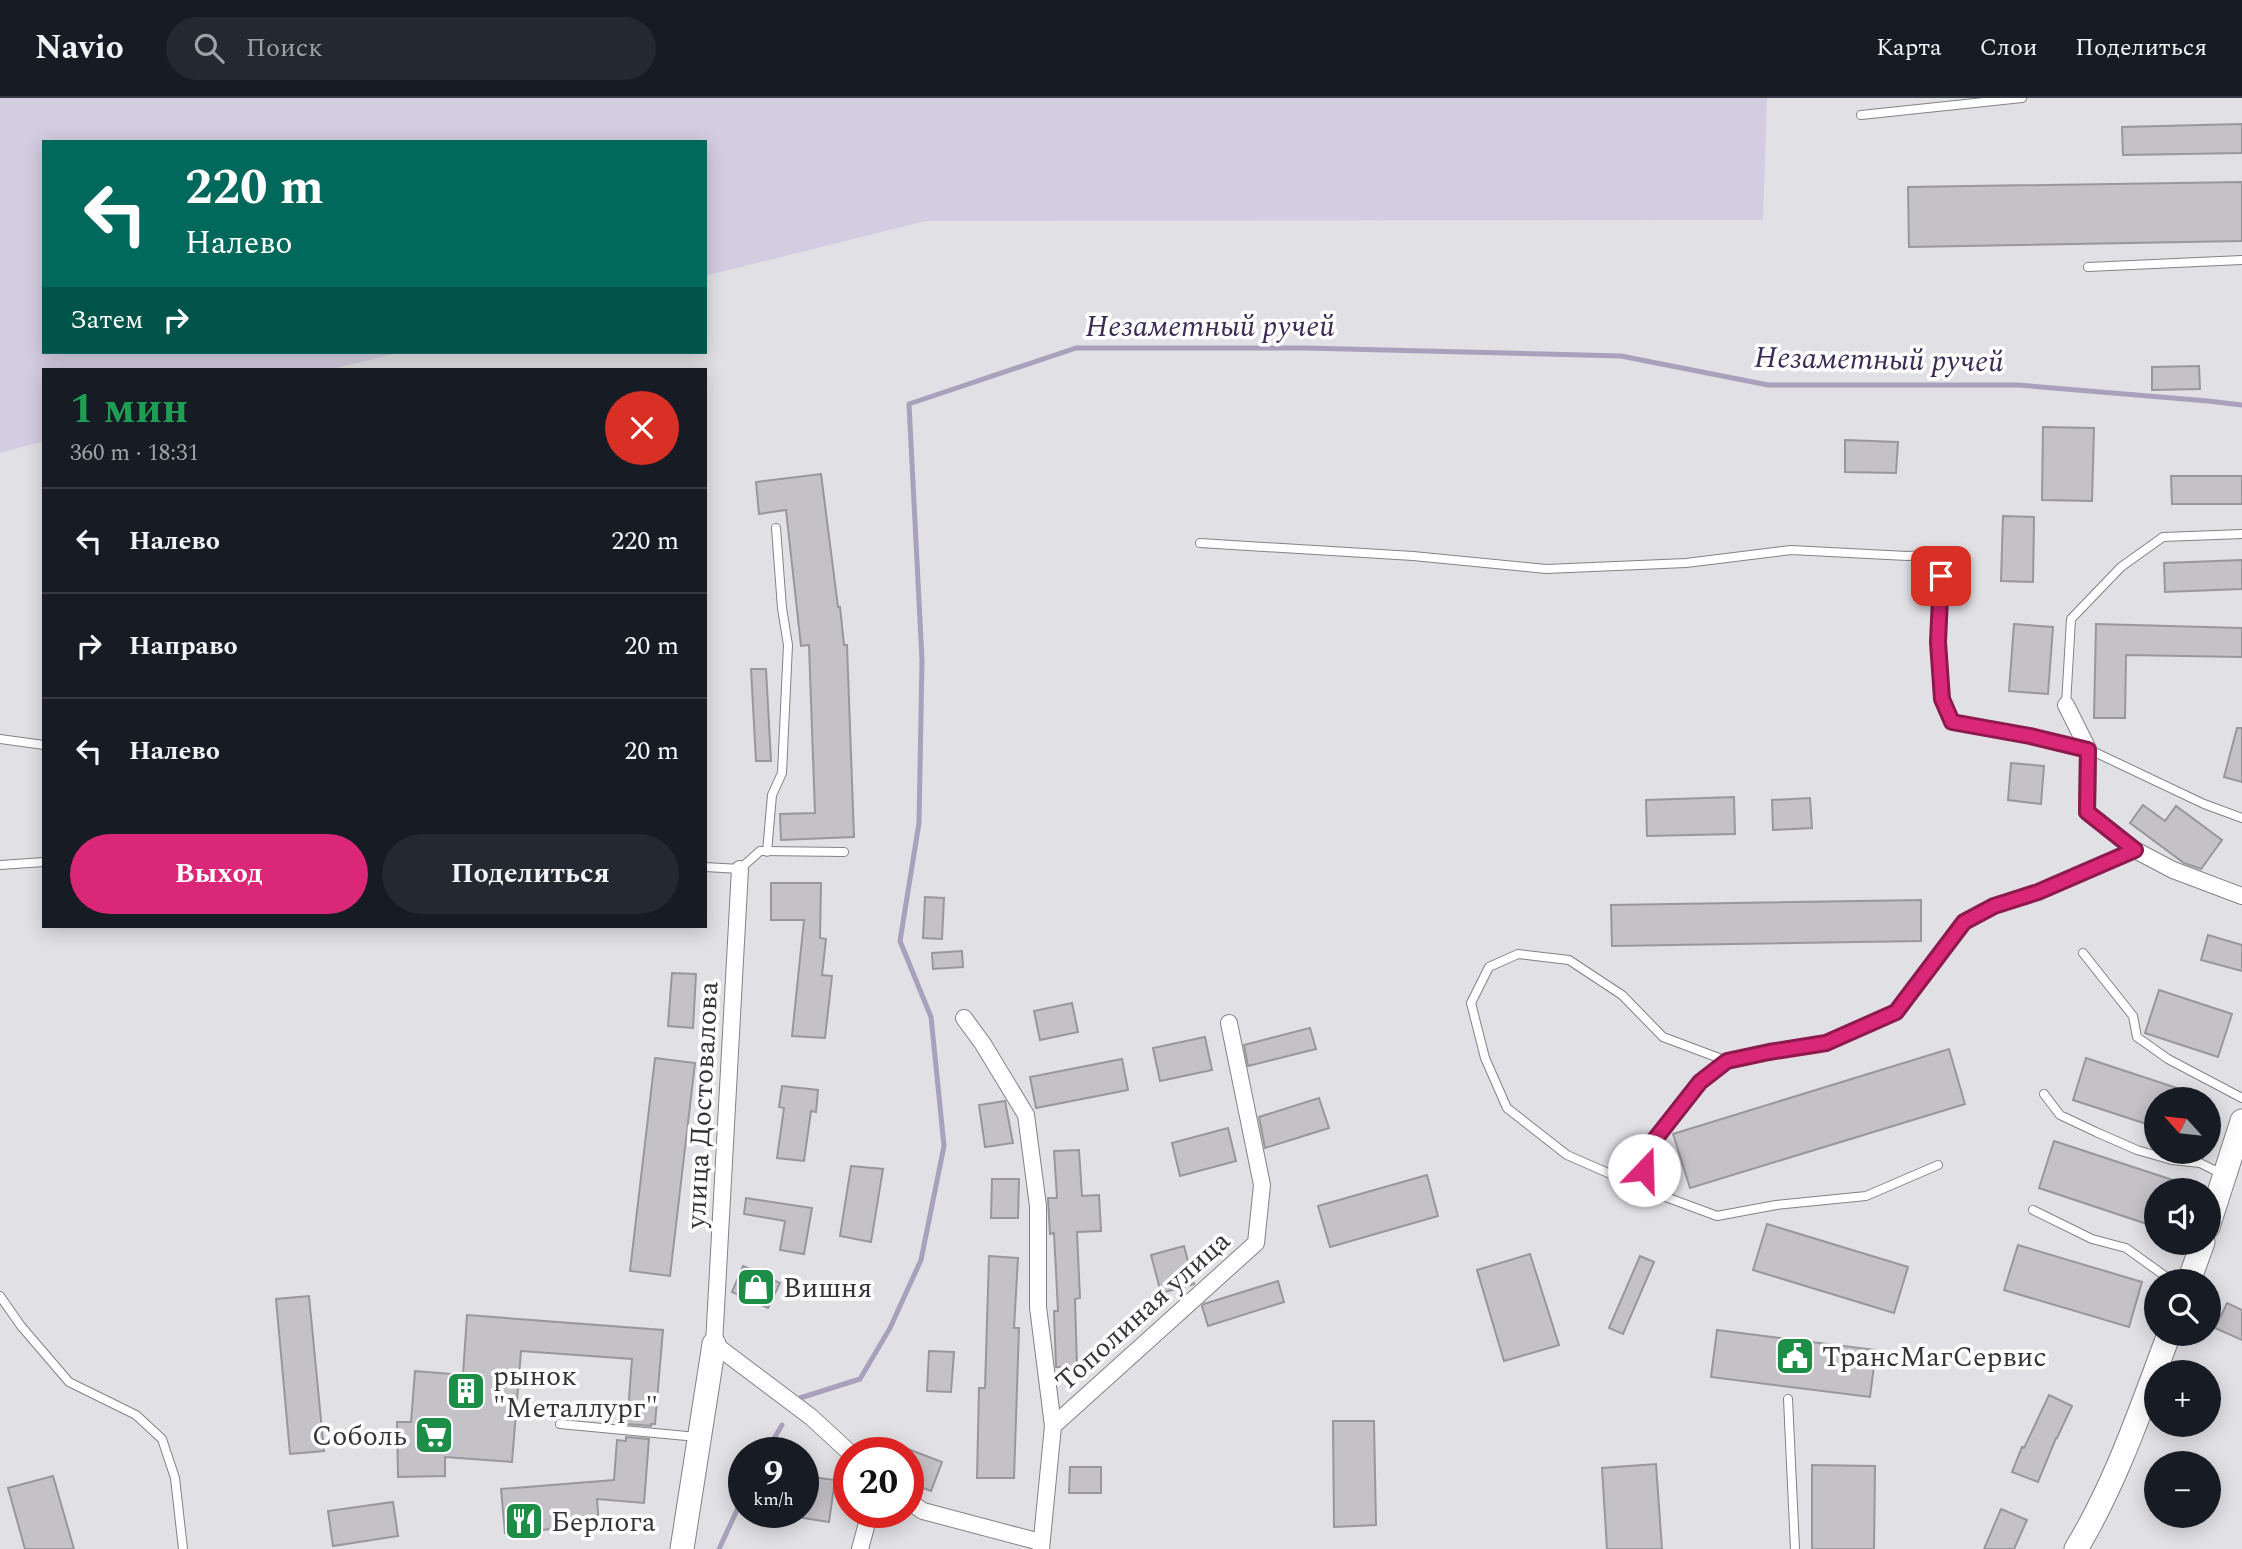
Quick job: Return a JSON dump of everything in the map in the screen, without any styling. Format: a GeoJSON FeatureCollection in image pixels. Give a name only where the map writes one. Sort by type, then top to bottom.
{"type":"FeatureCollection","features":[{"type":"Feature","properties":{"kind":"street"},"geometry":{"type":"LineString","coordinates":[[2066,705],[2088,750],[2087,812],[2135,850],[2173,870],[2242,896]]}},
{"type":"Feature","properties":{"kind":"street","name":"улица Достовалова"},"geometry":{"type":"LineString","coordinates":[[714,1344],[740,869]]}},
{"type":"Feature","properties":{"kind":"street","name":"Тополиная улица"},"geometry":{"type":"LineString","coordinates":[[964,1018],[1026,1115],[1038,1206],[1038,1307],[1054,1426],[1041,1545]]}},
{"type":"Feature","properties":{"kind":"street","name":"Тополиная улица"},"geometry":{"type":"LineString","coordinates":[[1054,1426],[1256,1243],[1262,1185],[1229,1023]]}},
{"type":"Feature","properties":{"kind":"street"},"geometry":{"type":"LineString","coordinates":[[2221,1190],[2242,1121]]}},
{"type":"Feature","properties":{"kind":"street"},"geometry":{"type":"LineString","coordinates":[[682,1549],[714,1344],[811,1417],[833,1437]]}},
{"type":"Feature","properties":{"kind":"street"},"geometry":{"type":"LineString","coordinates":[[2076,1549],[2093,1520],[2164,1346]]}},
{"type":"Feature","properties":{"kind":"street"},"geometry":{"type":"LineString","coordinates":[[924,1511],[1041,1545]]}},
{"type":"Feature","properties":{"kind":"street"},"geometry":{"type":"LineString","coordinates":[[860,1549],[866,1528]]}},
{"type":"Feature","properties":{"kind":"lane"},"geometry":{"type":"LineString","coordinates":[[1861,115],[2022,98]]}},
{"type":"Feature","properties":{"kind":"lane"},"geometry":{"type":"LineString","coordinates":[[2088,267],[2242,260]]}},
{"type":"Feature","properties":{"kind":"lane"},"geometry":{"type":"LineString","coordinates":[[767,852],[772,795],[782,773],[788,645],[782,608],[776,528]]}},
{"type":"Feature","properties":{"kind":"lane"},"geometry":{"type":"LineString","coordinates":[[2066,705],[2071,619],[2121,567],[2163,537],[2242,534]]}},
{"type":"Feature","properties":{"kind":"lane"},"geometry":{"type":"LineString","coordinates":[[1200,543],[1413,556],[1546,569],[1686,563],[1791,550],[1907,556],[1943,554],[1938,642],[1942,699],[1952,722],[2088,750],[2204,804],[2242,818]]}},
{"type":"Feature","properties":{"kind":"lane"},"geometry":{"type":"LineString","coordinates":[[0,738],[42,744]]}},
{"type":"Feature","properties":{"kind":"lane"},"geometry":{"type":"LineString","coordinates":[[1647,1190],[1644,1170],[1652,1143],[1700,1082],[1727,1061],[1826,1043],[1896,1012],[1964,922],[1994,906],[2038,892],[2135,850]]}},
{"type":"Feature","properties":{"kind":"lane"},"geometry":{"type":"LineString","coordinates":[[707,867],[740,869],[760,852],[844,852]]}},
{"type":"Feature","properties":{"kind":"lane"},"geometry":{"type":"LineString","coordinates":[[0,865],[42,862]]}},
{"type":"Feature","properties":{"kind":"lane"},"geometry":{"type":"LineString","coordinates":[[2083,953],[2133,1016],[2137,1037],[2168,1059],[2242,1098]]}},
{"type":"Feature","properties":{"kind":"lane"},"geometry":{"type":"LineString","coordinates":[[1727,1061],[1663,1037],[1622,995],[1569,960],[1518,954],[1489,967],[1471,1003],[1485,1058],[1507,1108],[1567,1156],[1717,1216],[1866,1196],[1938,1165]]}},
{"type":"Feature","properties":{"kind":"lane"},"geometry":{"type":"LineString","coordinates":[[2044,1094],[2060,1115],[2096,1132],[2137,1150],[2172,1160],[2200,1163],[2226,1176]]}},
{"type":"Feature","properties":{"kind":"lane"},"geometry":{"type":"LineString","coordinates":[[2033,1210],[2092,1239],[2126,1248],[2155,1269]]}},
{"type":"Feature","properties":{"kind":"lane"},"geometry":{"type":"LineString","coordinates":[[0,1296],[21,1326],[69,1382],[136,1415],[162,1439],[175,1478],[183,1549]]}},
{"type":"Feature","properties":{"kind":"lane"},"geometry":{"type":"LineString","coordinates":[[1788,1399],[1795,1549]]}},
{"type":"Feature","properties":{"kind":"lane"},"geometry":{"type":"LineString","coordinates":[[560,1424],[699,1438]]}},
{"type":"Feature","properties":{"kind":"shaded area"},"geometry":{"type":"Polygon","coordinates":[[[0,98],[1767,98],[1763,220],[926,221],[707,276],[707,140],[42,140],[42,354],[395,354],[336,368],[42,368],[42,442],[0,453],[0,98]]]}},
{"type":"Feature","properties":{"kind":"building"},"geometry":{"type":"Polygon","coordinates":[[[2242,124],[2242,153],[2123,155],[2122,127],[2242,124]]]}},
{"type":"Feature","properties":{"kind":"building"},"geometry":{"type":"Polygon","coordinates":[[[2242,182],[2242,241],[1909,247],[1908,187],[2242,182]]]}},
{"type":"Feature","properties":{"kind":"building"},"geometry":{"type":"Polygon","coordinates":[[[2199,366],[2200,389],[2152,390],[2152,367],[2199,366]]]}},
{"type":"Feature","properties":{"kind":"building"},"geometry":{"type":"Polygon","coordinates":[[[2043,427],[2094,428],[2092,501],[2042,500],[2043,427]]]}},
{"type":"Feature","properties":{"kind":"building"},"geometry":{"type":"Polygon","coordinates":[[[1845,440],[1898,442],[1896,473],[1845,472],[1845,440]]]}},
{"type":"Feature","properties":{"kind":"building"},"geometry":{"type":"Polygon","coordinates":[[[821,474],[838,607],[844,645],[847,645],[854,837],[781,840],[780,814],[815,813],[809,645],[801,646],[786,510],[759,514],[756,482],[821,474]]]}},
{"type":"Feature","properties":{"kind":"building"},"geometry":{"type":"Polygon","coordinates":[[[2171,476],[2242,476],[2242,504],[2172,504],[2171,476]]]}},
{"type":"Feature","properties":{"kind":"building"},"geometry":{"type":"Polygon","coordinates":[[[2003,516],[2034,517],[2033,582],[2001,581],[2003,516]]]}},
{"type":"Feature","properties":{"kind":"building"},"geometry":{"type":"Polygon","coordinates":[[[2242,560],[2242,589],[2165,592],[2164,563],[2242,560]]]}},
{"type":"Feature","properties":{"kind":"building"},"geometry":{"type":"Polygon","coordinates":[[[2014,624],[2053,627],[2048,694],[2009,691],[2014,624]]]}},
{"type":"Feature","properties":{"kind":"building"},"geometry":{"type":"Polygon","coordinates":[[[2096,624],[2242,628],[2242,657],[2126,655],[2125,718],[2094,718],[2096,624]]]}},
{"type":"Feature","properties":{"kind":"building"},"geometry":{"type":"Polygon","coordinates":[[[751,669],[766,669],[771,761],[756,761],[751,669]]]}},
{"type":"Feature","properties":{"kind":"building"},"geometry":{"type":"Polygon","coordinates":[[[2237,728],[2242,728],[2242,782],[2224,777],[2237,728]]]}},
{"type":"Feature","properties":{"kind":"building"},"geometry":{"type":"Polygon","coordinates":[[[2011,763],[2044,766],[2041,804],[2008,800],[2011,763]]]}},
{"type":"Feature","properties":{"kind":"building"},"geometry":{"type":"Polygon","coordinates":[[[1734,797],[1735,834],[1647,836],[1646,800],[1734,797]]]}},
{"type":"Feature","properties":{"kind":"building"},"geometry":{"type":"Polygon","coordinates":[[[1810,798],[1812,828],[1773,830],[1772,800],[1810,798]]]}},
{"type":"Feature","properties":{"kind":"building"},"geometry":{"type":"Polygon","coordinates":[[[2143,805],[2165,821],[2176,806],[2222,840],[2201,869],[2184,863],[2130,823],[2143,805]]]}},
{"type":"Feature","properties":{"kind":"building"},"geometry":{"type":"Polygon","coordinates":[[[771,883],[821,883],[820,938],[826,939],[822,975],[832,976],[825,1038],[792,1036],[804,920],[771,920],[771,883]]]}},
{"type":"Feature","properties":{"kind":"building"},"geometry":{"type":"Polygon","coordinates":[[[925,897],[944,898],[942,939],[923,938],[925,897]]]}},
{"type":"Feature","properties":{"kind":"building"},"geometry":{"type":"Polygon","coordinates":[[[1921,900],[1921,941],[1612,946],[1611,905],[1921,900]]]}},
{"type":"Feature","properties":{"kind":"building"},"geometry":{"type":"Polygon","coordinates":[[[2208,935],[2242,945],[2242,971],[2201,960],[2208,935]]]}},
{"type":"Feature","properties":{"kind":"building"},"geometry":{"type":"Polygon","coordinates":[[[962,951],[963,967],[933,969],[932,953],[962,951]]]}},
{"type":"Feature","properties":{"kind":"building"},"geometry":{"type":"Polygon","coordinates":[[[672,973],[696,974],[693,1028],[668,1026],[672,973]]]}},
{"type":"Feature","properties":{"kind":"building"},"geometry":{"type":"Polygon","coordinates":[[[2159,990],[2232,1014],[2218,1057],[2145,1033],[2159,990]]]}},
{"type":"Feature","properties":{"kind":"building"},"geometry":{"type":"Polygon","coordinates":[[[1072,1003],[1078,1032],[1040,1040],[1034,1011],[1072,1003]]]}},
{"type":"Feature","properties":{"kind":"building"},"geometry":{"type":"Polygon","coordinates":[[[1310,1028],[1316,1049],[1248,1066],[1244,1045],[1310,1028]]]}},
{"type":"Feature","properties":{"kind":"building"},"geometry":{"type":"Polygon","coordinates":[[[1205,1037],[1212,1070],[1160,1081],[1153,1048],[1205,1037]]]}},
{"type":"Feature","properties":{"kind":"building"},"geometry":{"type":"Polygon","coordinates":[[[1949,1049],[1965,1104],[1690,1188],[1673,1134],[1949,1049]]]}},
{"type":"Feature","properties":{"kind":"building"},"geometry":{"type":"Polygon","coordinates":[[[655,1058],[695,1063],[670,1276],[630,1271],[655,1058]]]}},
{"type":"Feature","properties":{"kind":"building"},"geometry":{"type":"Polygon","coordinates":[[[2086,1058],[2174,1087],[2144,1087],[2144,1123],[2073,1100],[2086,1058]]]}},
{"type":"Feature","properties":{"kind":"building"},"geometry":{"type":"Polygon","coordinates":[[[1122,1059],[1128,1090],[1036,1108],[1030,1077],[1122,1059]]]}},
{"type":"Feature","properties":{"kind":"building"},"geometry":{"type":"Polygon","coordinates":[[[782,1086],[818,1090],[816,1112],[811,1111],[804,1161],[777,1158],[784,1108],[779,1107],[782,1086]]]}},
{"type":"Feature","properties":{"kind":"building"},"geometry":{"type":"Polygon","coordinates":[[[1319,1098],[1329,1128],[1265,1148],[1259,1117],[1319,1098]]]}},
{"type":"Feature","properties":{"kind":"building"},"geometry":{"type":"Polygon","coordinates":[[[1005,1101],[1013,1143],[985,1147],[979,1105],[1005,1101]]]}},
{"type":"Feature","properties":{"kind":"building"},"geometry":{"type":"Polygon","coordinates":[[[1228,1128],[1236,1161],[1180,1176],[1172,1143],[1228,1128]]]}},
{"type":"Feature","properties":{"kind":"building"},"geometry":{"type":"Polygon","coordinates":[[[2054,1141],[2167,1178],[2144,1178],[2144,1223],[2039,1188],[2054,1141]]]}},
{"type":"Feature","properties":{"kind":"building"},"geometry":{"type":"Polygon","coordinates":[[[1079,1150],[1082,1196],[1099,1195],[1101,1231],[1077,1232],[1080,1298],[1075,1299],[1077,1367],[1056,1367],[1054,1311],[1058,1311],[1054,1233],[1050,1234],[1048,1198],[1057,1198],[1054,1151],[1079,1150]]]}},
{"type":"Feature","properties":{"kind":"building"},"geometry":{"type":"Polygon","coordinates":[[[851,1166],[883,1169],[871,1242],[840,1236],[851,1166]]]}},
{"type":"Feature","properties":{"kind":"building"},"geometry":{"type":"Polygon","coordinates":[[[1427,1175],[1438,1216],[1330,1247],[1318,1206],[1427,1175]]]}},
{"type":"Feature","properties":{"kind":"building"},"geometry":{"type":"Polygon","coordinates":[[[992,1179],[1019,1179],[1018,1218],[991,1218],[992,1179]]]}},
{"type":"Feature","properties":{"kind":"building"},"geometry":{"type":"Polygon","coordinates":[[[746,1198],[812,1208],[804,1254],[780,1250],[785,1221],[744,1214],[746,1198]]]}},
{"type":"Feature","properties":{"kind":"building"},"geometry":{"type":"Polygon","coordinates":[[[1767,1224],[1908,1267],[1894,1313],[1753,1270],[1767,1224]]]}},
{"type":"Feature","properties":{"kind":"building"},"geometry":{"type":"Polygon","coordinates":[[[2018,1245],[2142,1282],[2129,1327],[2004,1290],[2018,1245]]]}},
{"type":"Feature","properties":{"kind":"building"},"geometry":{"type":"Polygon","coordinates":[[[1184,1246],[1194,1284],[1161,1293],[1151,1255],[1184,1246]]]}},
{"type":"Feature","properties":{"kind":"building"},"geometry":{"type":"Polygon","coordinates":[[[1530,1254],[1559,1345],[1504,1361],[1477,1270],[1530,1254]]]}},
{"type":"Feature","properties":{"kind":"building"},"geometry":{"type":"Polygon","coordinates":[[[989,1256],[1018,1258],[1014,1328],[1019,1328],[1014,1478],[977,1478],[979,1388],[985,1388],[989,1256]]]}},
{"type":"Feature","properties":{"kind":"building"},"geometry":{"type":"Polygon","coordinates":[[[1640,1256],[1654,1262],[1623,1334],[1609,1328],[1640,1256]]]}},
{"type":"Feature","properties":{"kind":"building","name":"Вишня"},"geometry":{"type":"Polygon","coordinates":[[[743,1266],[780,1283],[768,1308],[732,1292],[743,1266]]]}},
{"type":"Feature","properties":{"kind":"building"},"geometry":{"type":"Polygon","coordinates":[[[1278,1281],[1284,1302],[1208,1326],[1202,1306],[1204,1304],[1278,1281]]]}},
{"type":"Feature","properties":{"kind":"building"},"geometry":{"type":"Polygon","coordinates":[[[309,1296],[324,1451],[290,1454],[276,1299],[309,1296]]]}},
{"type":"Feature","properties":{"kind":"building"},"geometry":{"type":"Polygon","coordinates":[[[2227,1303],[2242,1310],[2242,1340],[2221,1331],[2221,1316],[2227,1303]]]}},
{"type":"Feature","properties":{"kind":"building","name":"рынок \"Металлург\""},"geometry":{"type":"Polygon","coordinates":[[[467,1315],[663,1330],[655,1424],[627,1424],[632,1359],[521,1351],[512,1462],[445,1457],[445,1476],[398,1477],[397,1422],[411,1422],[415,1371],[463,1375],[467,1315]]]}},
{"type":"Feature","properties":{"kind":"building"},"geometry":{"type":"Polygon","coordinates":[[[1717,1330],[1876,1350],[1870,1397],[1711,1377],[1717,1330]]]}},
{"type":"Feature","properties":{"kind":"building"},"geometry":{"type":"Polygon","coordinates":[[[929,1351],[954,1352],[951,1392],[927,1391],[929,1351]]]}},
{"type":"Feature","properties":{"kind":"building"},"geometry":{"type":"Polygon","coordinates":[[[2049,1395],[2072,1406],[2038,1482],[2012,1472],[2049,1395]]]}},
{"type":"Feature","properties":{"kind":"building"},"geometry":{"type":"Polygon","coordinates":[[[1333,1421],[1374,1421],[1376,1525],[1334,1527],[1333,1421]]]}},
{"type":"Feature","properties":{"kind":"building"},"geometry":{"type":"Polygon","coordinates":[[[626,1437],[649,1439],[644,1503],[597,1499],[599,1525],[505,1533],[501,1489],[614,1480],[617,1440],[626,1441],[626,1437]]]}},
{"type":"Feature","properties":{"kind":"building"},"geometry":{"type":"Polygon","coordinates":[[[924,1455],[942,1462],[931,1491],[924,1488],[924,1455]]]}},
{"type":"Feature","properties":{"kind":"building"},"geometry":{"type":"Polygon","coordinates":[[[1656,1464],[1662,1549],[1607,1549],[1602,1468],[1656,1464]]]}},
{"type":"Feature","properties":{"kind":"building"},"geometry":{"type":"Polygon","coordinates":[[[1812,1465],[1875,1466],[1874,1549],[1812,1549],[1812,1465]]]}},
{"type":"Feature","properties":{"kind":"building"},"geometry":{"type":"Polygon","coordinates":[[[1070,1467],[1101,1467],[1101,1493],[1069,1493],[1070,1467]]]}},
{"type":"Feature","properties":{"kind":"building"},"geometry":{"type":"Polygon","coordinates":[[[53,1476],[74,1549],[25,1549],[8,1488],[53,1476]]]}},
{"type":"Feature","properties":{"kind":"building"},"geometry":{"type":"Polygon","coordinates":[[[819,1478],[833,1480],[829,1522],[819,1520],[819,1478]]]}},
{"type":"Feature","properties":{"kind":"building"},"geometry":{"type":"Polygon","coordinates":[[[393,1502],[398,1536],[333,1546],[328,1511],[393,1502]]]}},
{"type":"Feature","properties":{"kind":"building"},"geometry":{"type":"Polygon","coordinates":[[[2001,1509],[2027,1520],[2014,1549],[1984,1549],[2001,1509]]]}},
{"type":"Feature","properties":{"kind":"waterway","name":"Незаметный ручей"},"geometry":{"type":"LineString","coordinates":[[800,1398],[860,1379],[890,1328],[921,1260],[944,1146],[931,1017],[900,941],[919,823],[922,660],[909,404],[1076,348],[1305,348],[1621,356],[1768,385],[2018,385],[2242,405]]}},
{"type":"Feature","properties":{"kind":"waterway","name":"Незаметный ручей"},"geometry":{"type":"LineString","coordinates":[[775,1437],[782,1425]]}},
{"type":"Feature","properties":{"kind":"waterway","name":"Незаметный ручей"},"geometry":{"type":"LineString","coordinates":[[719,1549],[729,1528]]}},
{"type":"Feature","properties":{"kind":"place","name":"Вишня"},"geometry":{"type":"Point","coordinates":[756,1287]}},
{"type":"Feature","properties":{"kind":"place","name":"ТрансМагСервис"},"geometry":{"type":"Point","coordinates":[1795,1356]}},
{"type":"Feature","properties":{"kind":"place","name":"рынок \"Металлург\""},"geometry":{"type":"Point","coordinates":[466,1391]}},
{"type":"Feature","properties":{"kind":"place","name":"Соболь"},"geometry":{"type":"Point","coordinates":[434,1435]}},
{"type":"Feature","properties":{"kind":"place","name":"Берлога"},"geometry":{"type":"Point","coordinates":[524,1521]}},
{"type":"Feature","properties":{"kind":"route"},"geometry":{"type":"LineString","coordinates":[[1644,1170],[1652,1143],[1700,1082],[1727,1061],[1826,1043],[1896,1012],[1964,922],[1994,906],[2038,892],[2135,850],[2087,812],[2088,750],[1952,722],[1942,699],[1938,642],[1941,576]]}}]}
